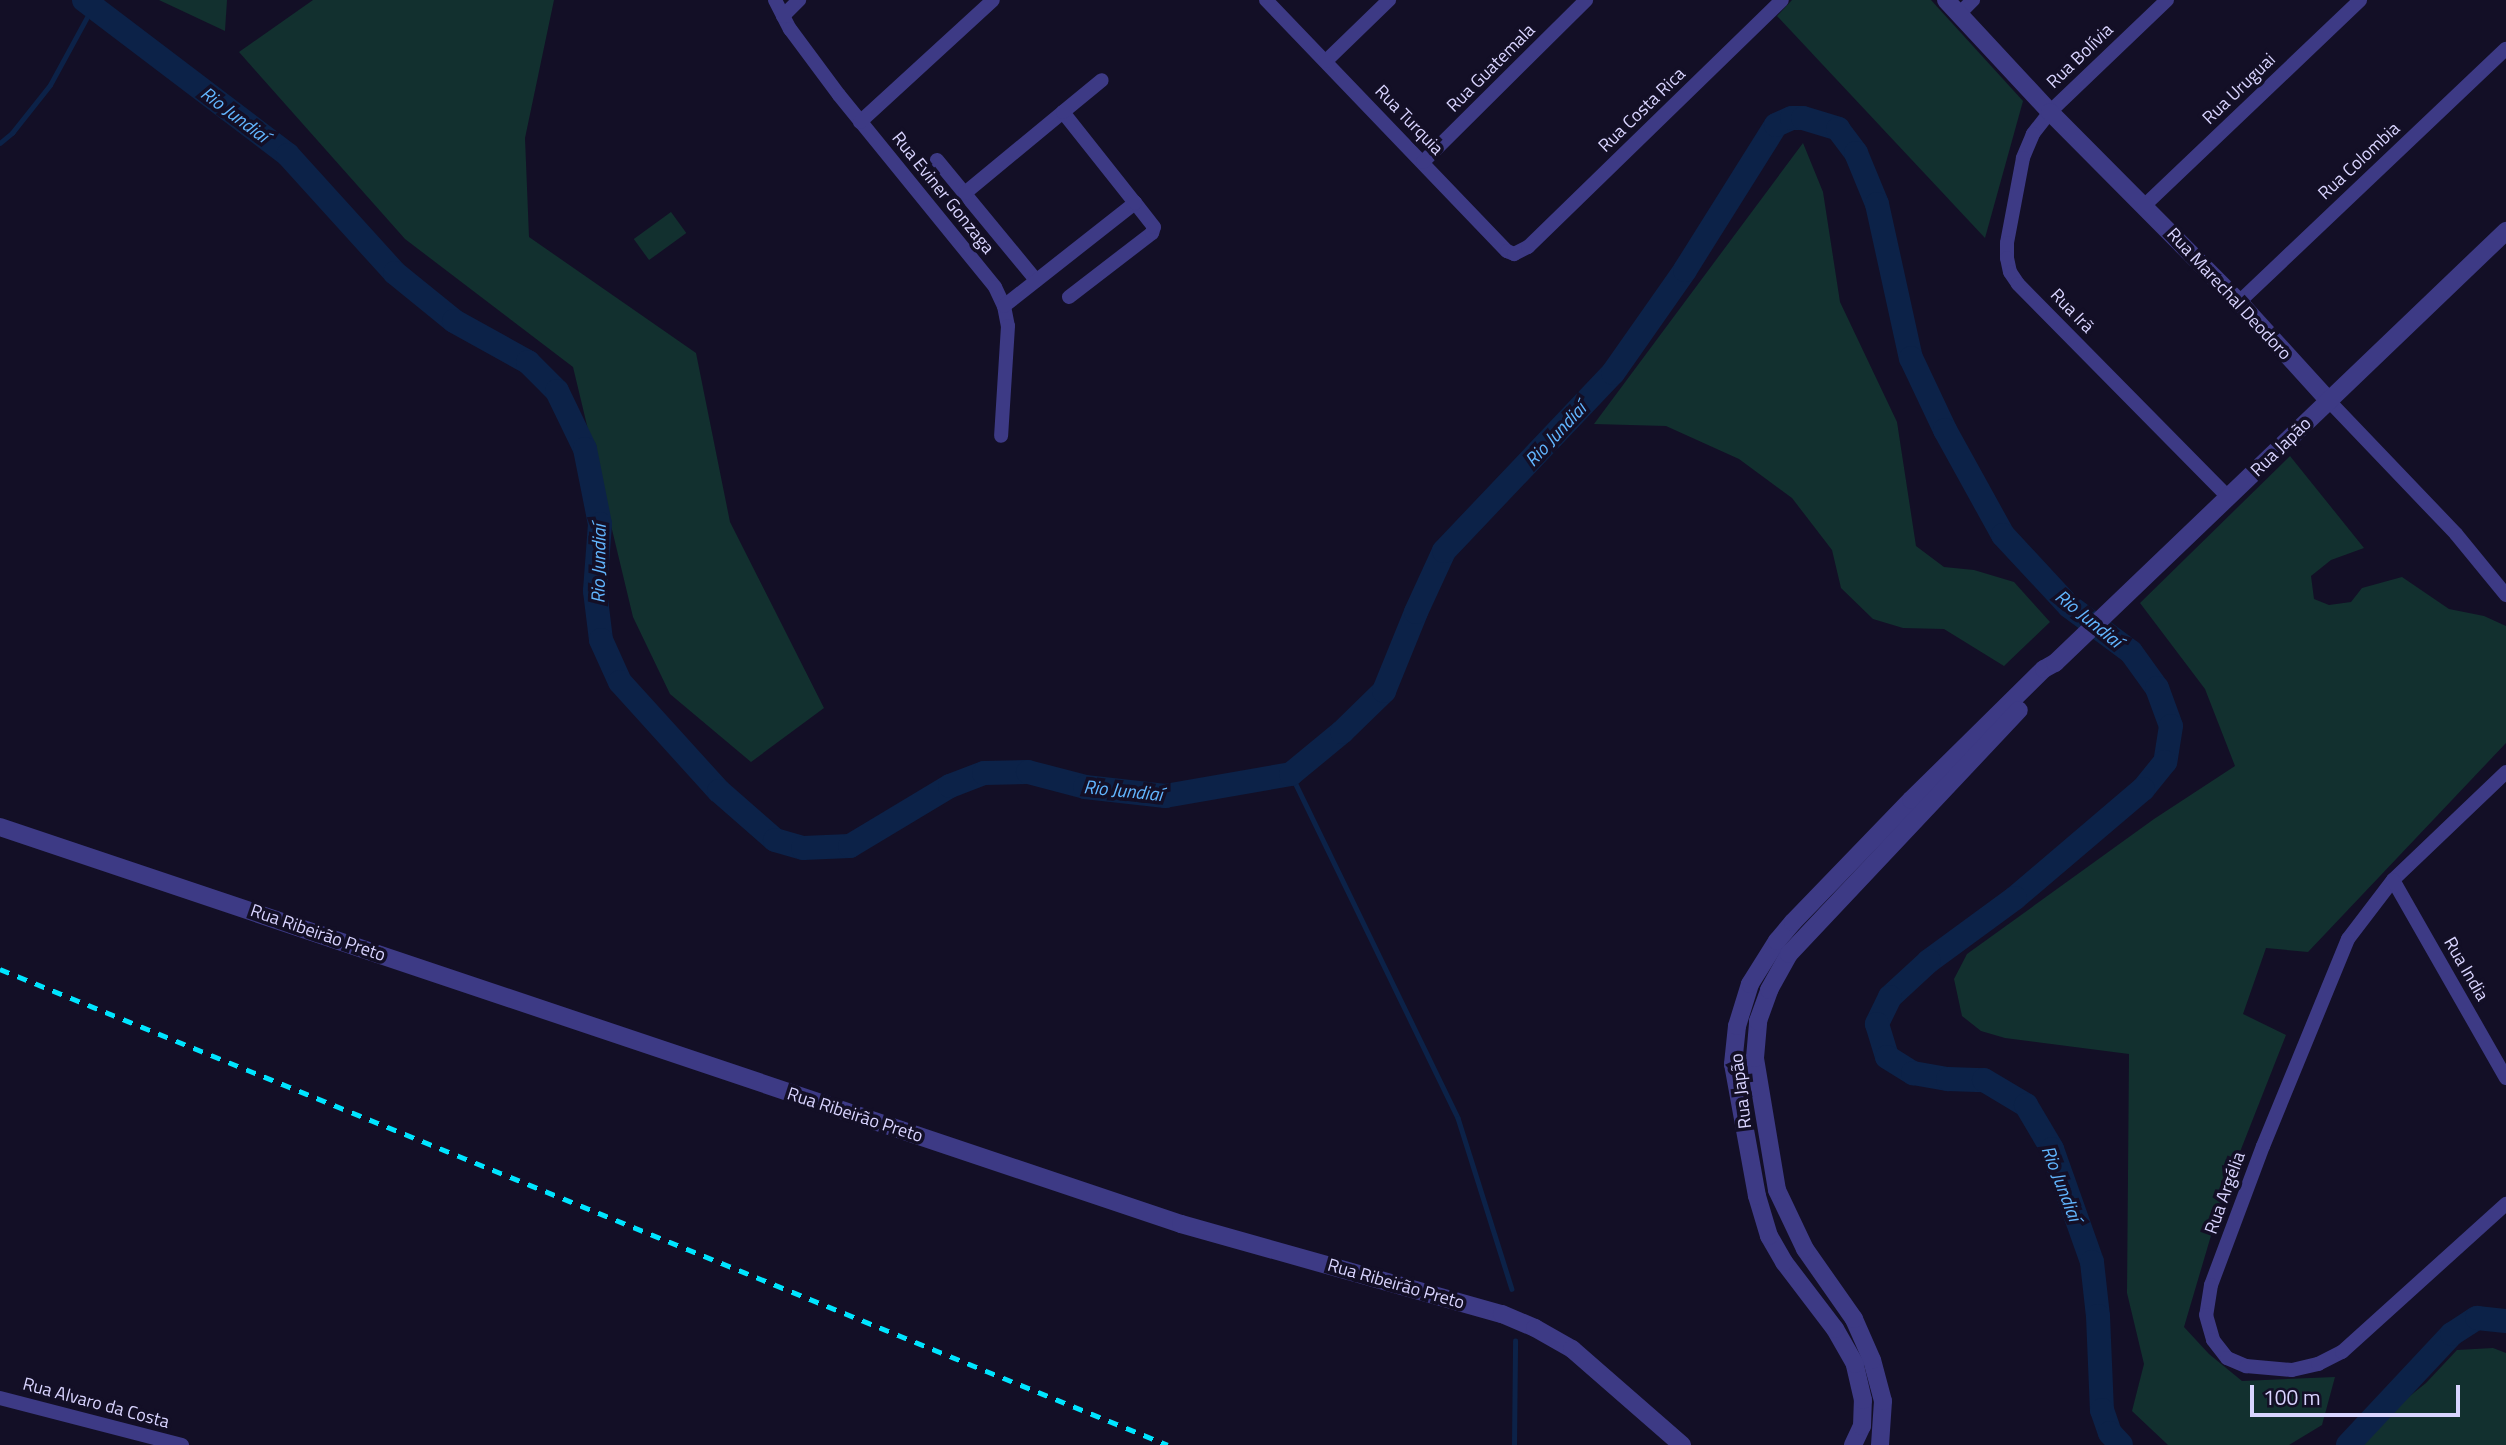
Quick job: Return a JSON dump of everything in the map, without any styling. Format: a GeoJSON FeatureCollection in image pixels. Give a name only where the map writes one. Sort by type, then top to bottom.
{"type":"FeatureCollection","features":[{"type":"Feature","properties":{"kind":"street","name":"Rua Eviner Gonzaga"},"geometry":{"type":"LineString","coordinates":[[775,0],[783,16],[860,122],[995,287],[1004,306],[1008,326],[1001,436]]}},
{"type":"Feature","properties":{"kind":"street"},"geometry":{"type":"LineString","coordinates":[[783,16],[799,0]]}},
{"type":"Feature","properties":{"kind":"street"},"geometry":{"type":"LineString","coordinates":[[860,122],[993,0]]}},
{"type":"Feature","properties":{"kind":"street","name":"Rua Turquia"},"geometry":{"type":"LineString","coordinates":[[1266,0],[1507,251],[1514,254],[1528,247]]}},
{"type":"Feature","properties":{"kind":"street"},"geometry":{"type":"LineString","coordinates":[[1326,61],[1389,0]]}},
{"type":"Feature","properties":{"kind":"street","name":"Rua Guatemala"},"geometry":{"type":"LineString","coordinates":[[1423,162],[1587,0]]}},
{"type":"Feature","properties":{"kind":"street","name":"Rua Costa Rica"},"geometry":{"type":"LineString","coordinates":[[1528,247],[1782,0]]}},
{"type":"Feature","properties":{"kind":"street","name":"Rua Marechal Deodoro"},"geometry":{"type":"LineString","coordinates":[[1946,0],[2050,111],[2239,302],[2456,534],[2506,595]]}},
{"type":"Feature","properties":{"kind":"street"},"geometry":{"type":"LineString","coordinates":[[1959,14],[1973,0]]}},
{"type":"Feature","properties":{"kind":"street","name":"Rua Bolívia"},"geometry":{"type":"LineString","coordinates":[[2050,111],[2166,0]]}},
{"type":"Feature","properties":{"kind":"street","name":"Rua Uruguai"},"geometry":{"type":"LineString","coordinates":[[2144,205],[2360,0]]}},
{"type":"Feature","properties":{"kind":"street","name":"Rua Colombia"},"geometry":{"type":"LineString","coordinates":[[2239,302],[2506,49]]}},
{"type":"Feature","properties":{"kind":"street"},"geometry":{"type":"LineString","coordinates":[[965,193],[1102,80]]}},
{"type":"Feature","properties":{"kind":"street","name":"Rua Irã"},"geometry":{"type":"LineString","coordinates":[[2050,111],[2033,134],[2023,158],[2007,243],[2010,272],[2028,294],[2228,497]]}},
{"type":"Feature","properties":{"kind":"street"},"geometry":{"type":"LineString","coordinates":[[1063,112],[1154,227],[1152,233],[1069,297]]}},
{"type":"Feature","properties":{"kind":"street"},"geometry":{"type":"LineString","coordinates":[[937,160],[1036,280]]}},
{"type":"Feature","properties":{"kind":"street"},"geometry":{"type":"LineString","coordinates":[[1004,306],[1135,203]]}},
{"type":"Feature","properties":{"kind":"street","name":"Rua Japão"},"geometry":{"type":"LineString","coordinates":[[1853,1445],[1861,1426],[1863,1400],[1855,1364],[1835,1329],[1784,1262],[1769,1236],[1757,1196],[1734,1064],[1737,1026],[1750,984],[1777,941],[1793,922],[2025,688],[2059,659],[2506,231]]}},
{"type":"Feature","properties":{"kind":"street","name":"Rua Japão"},"geometry":{"type":"LineString","coordinates":[[1880,1445],[1883,1401],[1872,1360],[1854,1319],[1805,1249],[1777,1191],[1755,1058],[1758,1021],[1769,990],[1789,954],[2026,703],[2049,677],[2059,659]]}},
{"type":"Feature","properties":{"kind":"street","name":"Rua Argélia"},"geometry":{"type":"LineString","coordinates":[[2506,772],[2393,880],[2348,939],[2263,1146],[2211,1285],[2206,1315],[2213,1340],[2227,1358],[2246,1366],[2292,1370],[2318,1364],[2342,1352],[2506,1204]]}},
{"type":"Feature","properties":{"kind":"street","name":"Rua Ribeirão Preto"},"geometry":{"type":"LineString","coordinates":[[0,828],[1181,1224],[1502,1314],[1535,1328],[1572,1349],[1682,1445]]}},
{"type":"Feature","properties":{"kind":"street","name":"Rua India"},"geometry":{"type":"LineString","coordinates":[[2393,880],[2506,1077]]}},
{"type":"Feature","properties":{"kind":"street","name":"Rua Alvaro da Costa"},"geometry":{"type":"LineString","coordinates":[[0,1398],[182,1445]]}},
{"type":"Feature","properties":{"kind":"green space"},"geometry":{"type":"Polygon","coordinates":[[[159,0],[227,0],[225,31],[159,0]]]}},
{"type":"Feature","properties":{"kind":"green space"},"geometry":{"type":"Polygon","coordinates":[[[313,0],[554,0],[525,138],[529,237],[696,353],[730,522],[824,708],[751,762],[670,694],[633,617],[573,367],[405,239],[239,52],[313,0]]]}},
{"type":"Feature","properties":{"kind":"green space"},"geometry":{"type":"Polygon","coordinates":[[[1792,0],[1931,0],[2023,101],[1985,238],[1777,16],[1792,0]]]}},
{"type":"Feature","properties":{"kind":"green space"},"geometry":{"type":"Polygon","coordinates":[[[1803,143],[1823,192],[1840,302],[1897,422],[1916,546],[1944,567],[1974,570],[2014,582],[2050,622],[2004,666],[1944,629],[1903,628],[1873,619],[1841,588],[1832,550],[1792,498],[1739,459],[1666,426],[1594,424],[1803,143]]]}},
{"type":"Feature","properties":{"kind":"green space"},"geometry":{"type":"Polygon","coordinates":[[[671,212],[686,233],[649,260],[634,239],[671,212]]]}},
{"type":"Feature","properties":{"kind":"green space"},"geometry":{"type":"Polygon","coordinates":[[[2290,456],[2364,548],[2331,560],[2311,576],[2314,599],[2329,605],[2351,602],[2362,588],[2402,577],[2449,609],[2484,616],[2506,626],[2506,743],[2308,952],[2266,948],[2243,1014],[2286,1035],[2223,1195],[2184,1327],[2209,1354],[2242,1381],[2335,1377],[2322,1425],[2289,1445],[2168,1445],[2132,1411],[2144,1364],[2127,1293],[2129,1054],[2005,1038],[1981,1031],[1962,1016],[1954,979],[1967,954],[2154,819],[2235,766],[2205,689],[2140,603],[2290,456]]]}},
{"type":"Feature","properties":{"kind":"green space"},"geometry":{"type":"Polygon","coordinates":[[[2493,1348],[2506,1353],[2506,1445],[2349,1445],[2426,1383],[2457,1350],[2493,1348]]]}},
{"type":"Feature","properties":{"kind":"waterway","name":"Rio Jundiaí"},"geometry":{"type":"LineString","coordinates":[[84,0],[288,155],[395,273],[454,321],[528,362],[557,391],[585,449],[600,524],[595,591],[601,640],[620,682],[719,791],[775,840],[803,848],[850,846],[950,786],[984,773],[1028,772],[1085,787],[1165,796],[1291,774],[1342,732],[1384,691],[1444,551],[1613,373],[1685,270],[1776,125],[1792,118],[1803,118],[1838,129],[1856,153],[1877,204],[1911,358],[1945,430],[2003,535],[2069,606],[2131,652],[2157,688],[2171,726],[2165,762],[2143,789],[2015,898],[1929,961],[1890,997],[1877,1024],[1887,1057],[1913,1073],[1948,1079],[1984,1080],[2026,1105],[2052,1149],[2092,1262],[2098,1316],[2102,1410],[2110,1433],[2121,1445]]}},
{"type":"Feature","properties":{"kind":"waterway"},"geometry":{"type":"LineString","coordinates":[[0,143],[12,133],[50,85],[93,6]]}},
{"type":"Feature","properties":{"kind":"waterway"},"geometry":{"type":"LineString","coordinates":[[1291,774],[1458,1118],[1512,1289]]}},
{"type":"Feature","properties":{"kind":"waterway","name":"Rio Jundiaí"},"geometry":{"type":"LineString","coordinates":[[2348,1445],[2452,1334],[2477,1318],[2506,1321]]}},
{"type":"Feature","properties":{"kind":"waterway"},"geometry":{"type":"LineString","coordinates":[[1514,1445],[1515,1341]]}},
{"type":"Feature","properties":{"kind":"railway"},"geometry":{"type":"LineString","coordinates":[[0,969],[1168,1445]]}}]}
